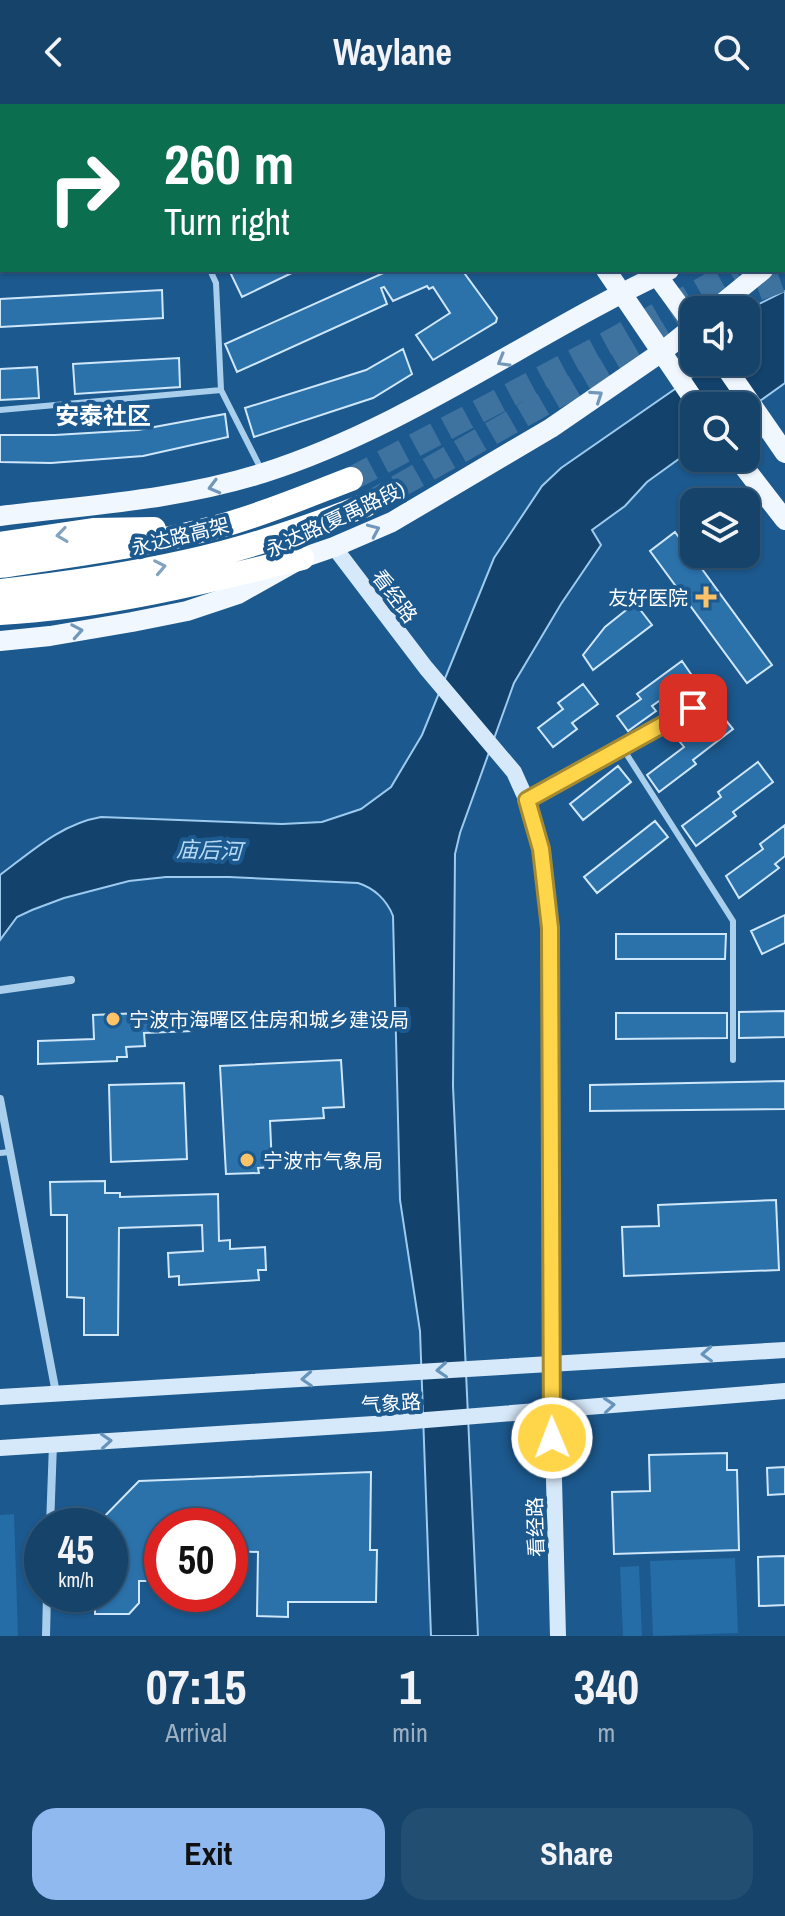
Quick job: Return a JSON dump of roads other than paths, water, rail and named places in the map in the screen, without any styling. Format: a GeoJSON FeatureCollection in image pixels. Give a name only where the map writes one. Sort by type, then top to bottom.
{"type":"FeatureCollection","features":[{"type":"Feature","properties":{"kind":"highway","name":"永达路高架"},"geometry":{"type":"LineString","coordinates":[[0,566],[150,542],[224,525],[278,508],[351,479]]}},
{"type":"Feature","properties":{"kind":"highway","name":"永达路高架"},"geometry":{"type":"LineString","coordinates":[[0,591],[102,579],[192,561],[305,528],[366,505]]}},
{"type":"Feature","properties":{"kind":"highway"},"geometry":{"type":"LineString","coordinates":[[0,544],[93,530],[224,525]]}},
{"type":"Feature","properties":{"kind":"highway"},"geometry":{"type":"LineString","coordinates":[[0,613],[50,610],[174,590],[302,558]]}},
{"type":"Feature","properties":{"kind":"main road"},"geometry":{"type":"LineString","coordinates":[[607,272],[663,351],[687,392]]}},
{"type":"Feature","properties":{"kind":"main road"},"geometry":{"type":"LineString","coordinates":[[0,516],[192,492],[263,473],[327,450],[486,371],[660,272],[680,304]]}},
{"type":"Feature","properties":{"kind":"main road"},"geometry":{"type":"LineString","coordinates":[[731,296],[761,272]]}},
{"type":"Feature","properties":{"kind":"main road","name":"永达路(夏禹路段)"},"geometry":{"type":"LineString","coordinates":[[0,641],[50,636],[187,611],[238,594],[302,558],[392,522],[538,436],[680,337]]}},
{"type":"Feature","properties":{"kind":"main road"},"geometry":{"type":"LineString","coordinates":[[732,376],[785,453]]}},
{"type":"Feature","properties":{"kind":"main road"},"geometry":{"type":"LineString","coordinates":[[748,472],[780,514]]}},
{"type":"Feature","properties":{"kind":"street","name":"看经路"},"geometry":{"type":"LineString","coordinates":[[334,547],[426,668],[514,772],[527,800],[541,849],[550,928],[551,1410],[558,1636]]}},
{"type":"Feature","properties":{"kind":"street"},"geometry":{"type":"LineString","coordinates":[[0,990],[71,980]]}},
{"type":"Feature","properties":{"kind":"street"},"geometry":{"type":"LineString","coordinates":[[0,1099],[5,1152],[56,1394]]}},
{"type":"Feature","properties":{"kind":"street","name":"气象路"},"geometry":{"type":"LineString","coordinates":[[0,1397],[785,1350]]}},
{"type":"Feature","properties":{"kind":"street","name":"气象路"},"geometry":{"type":"LineString","coordinates":[[0,1448],[389,1423],[785,1391]]}},
{"type":"Feature","properties":{"kind":"street"},"geometry":{"type":"LineString","coordinates":[[51,1508],[53,1444]]}},
{"type":"Feature","properties":{"kind":"street"},"geometry":{"type":"LineString","coordinates":[[46,1636],[47,1612]]}},
{"type":"Feature","properties":{"kind":"lane"},"geometry":{"type":"LineString","coordinates":[[211,272],[216,283],[221,390],[263,473]]}},
{"type":"Feature","properties":{"kind":"lane"},"geometry":{"type":"LineString","coordinates":[[0,410],[221,390]]}},
{"type":"Feature","properties":{"kind":"lane"},"geometry":{"type":"LineString","coordinates":[[527,800],[693,708]]}},
{"type":"Feature","properties":{"kind":"lane"},"geometry":{"type":"LineString","coordinates":[[622,747],[733,921],[733,1060]]}},
{"type":"Feature","properties":{"kind":"water","name":"庙后河"},"geometry":{"type":"Polygon","coordinates":[[[785,291],[785,383],[760,401],[760,392],[680,392],[680,458],[592,530],[601,545],[514,683],[460,833],[455,854],[453,1086],[478,1636],[431,1636],[420,1331],[400,1200],[393,916],[390,910],[379,895],[358,883],[166,877],[129,881],[32,910],[17,917],[0,940],[0,875],[60,832],[101,817],[282,824],[322,822],[361,809],[391,787],[422,735],[494,558],[542,486],[561,468],[694,376],[760,376],[760,304],[785,291]]]}},
{"type":"Feature","properties":{"kind":"tunnel"},"geometry":{"type":"LineString","coordinates":[[351,479],[606,344],[732,272]]}},
{"type":"Feature","properties":{"kind":"tunnel"},"geometry":{"type":"LineString","coordinates":[[738,296],[785,279]]}},
{"type":"Feature","properties":{"kind":"tunnel"},"geometry":{"type":"LineString","coordinates":[[366,505],[680,326]]}},
{"type":"Feature","properties":{"kind":"place","name":"友好医院"},"geometry":{"type":"Point","coordinates":[706,597]}},
{"type":"Feature","properties":{"kind":"place","name":"宁波市海曙区住房和城乡建设局"},"geometry":{"type":"Point","coordinates":[113,1019]}},
{"type":"Feature","properties":{"kind":"place","name":"宁波市气象局"},"geometry":{"type":"Point","coordinates":[247,1160]}},
{"type":"Feature","properties":{"kind":"district","name":"安泰社区"},"geometry":{"type":"Point","coordinates":[103,415]}}]}
